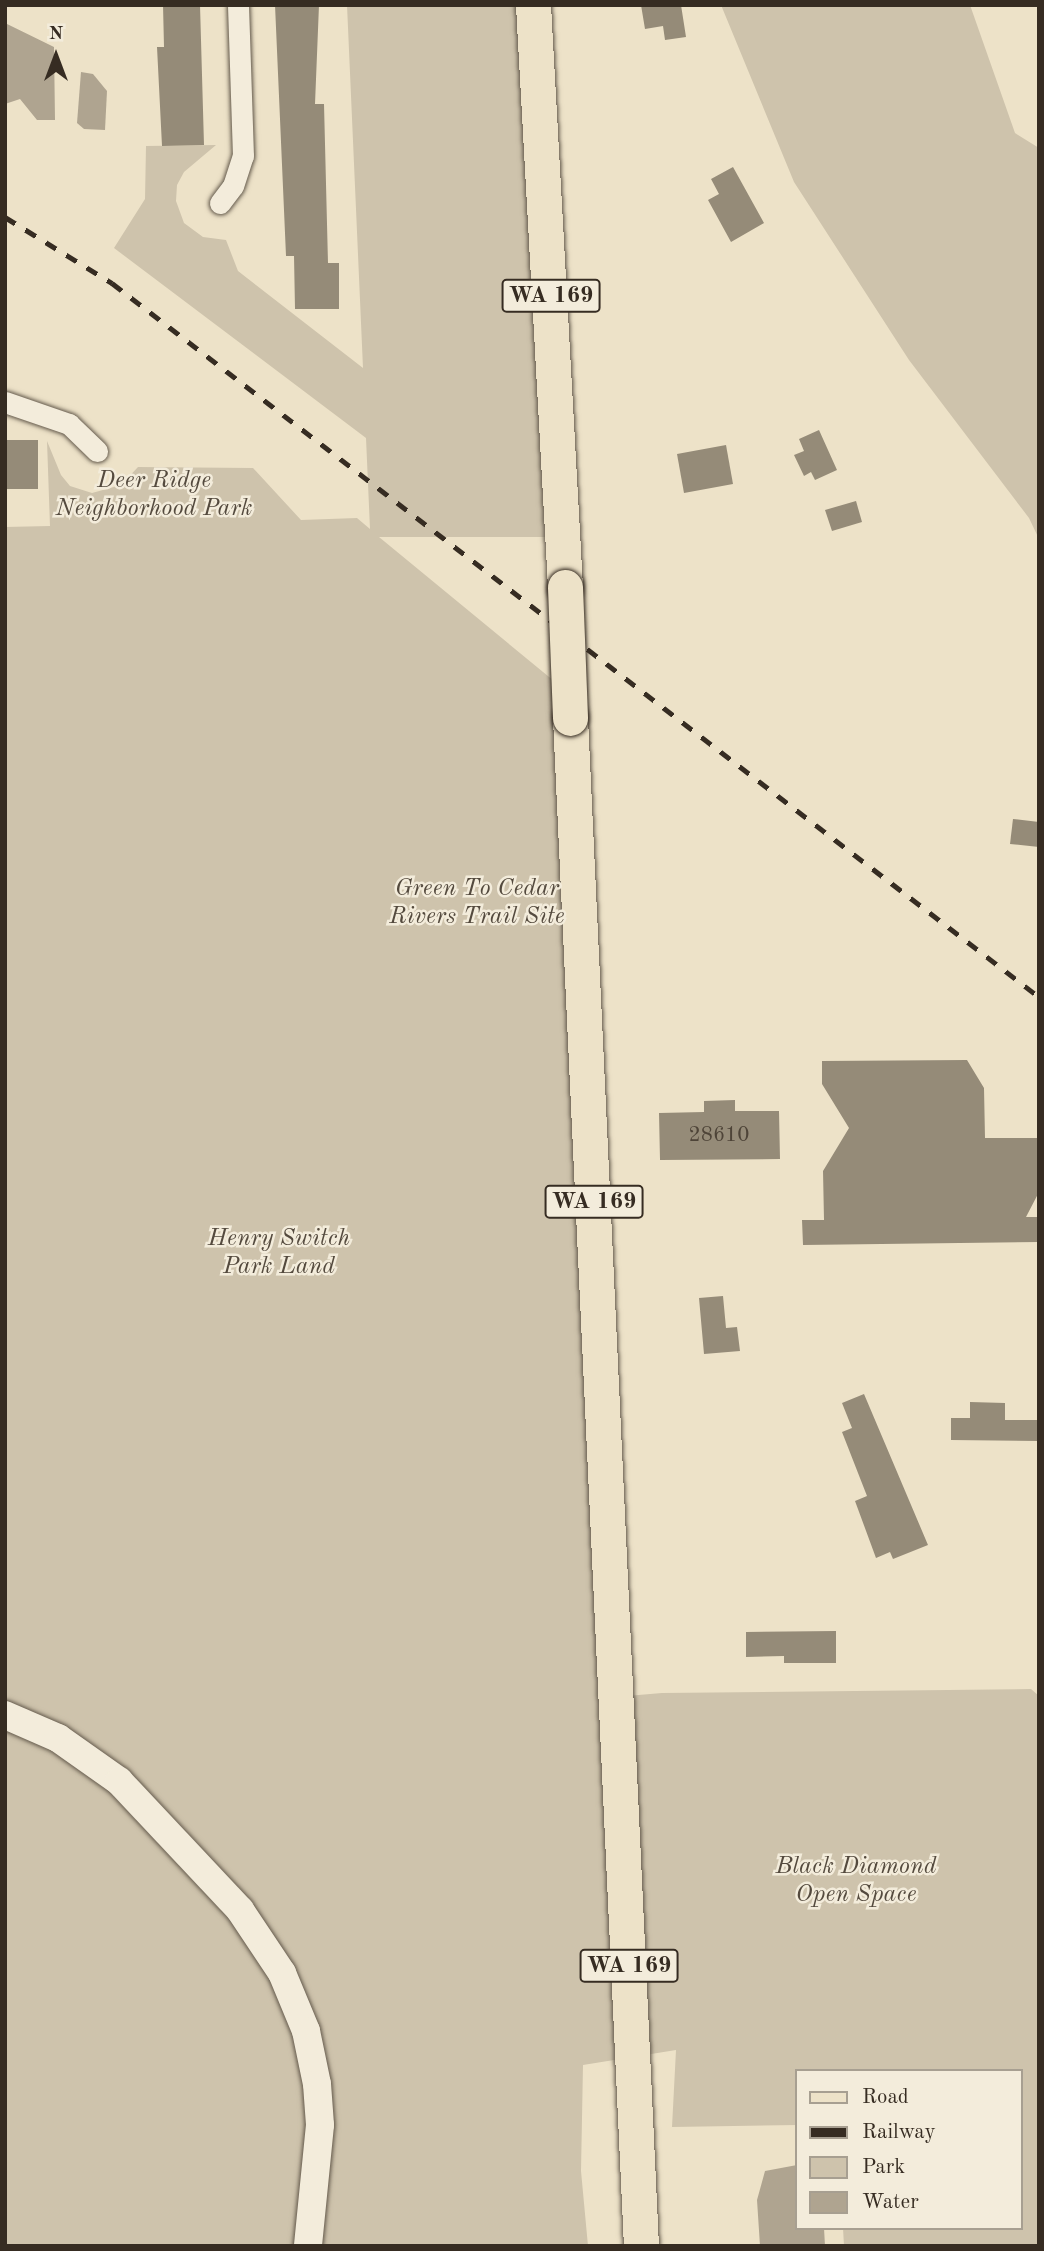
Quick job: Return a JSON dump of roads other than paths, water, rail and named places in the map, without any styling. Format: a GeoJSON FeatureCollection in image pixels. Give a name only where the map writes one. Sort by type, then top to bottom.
{"type":"FeatureCollection","features":[{"type":"Feature","properties":{"kind":"main road","name":"WA 169"},"geometry":{"type":"LineString","coordinates":[[533,5],[565,587],[641,2246]]}},
{"type":"Feature","properties":{"kind":"street"},"geometry":{"type":"LineString","coordinates":[[220,202],[233,186],[243,156],[237,5]]}},
{"type":"Feature","properties":{"kind":"street"},"geometry":{"type":"LineString","coordinates":[[5,402],[69,424],[97,451]]}},
{"type":"Feature","properties":{"kind":"street"},"geometry":{"type":"LineString","coordinates":[[5,1715],[58,1738],[119,1781],[240,1910],[282,1973],[306,2031],[317,2084],[320,2125],[308,2246]]}},
{"type":"Feature","properties":{"kind":"water"},"geometry":{"type":"Polygon","coordinates":[[[5,23],[54,47],[55,120],[37,120],[20,99],[5,104],[5,23]]]}},
{"type":"Feature","properties":{"kind":"water"},"geometry":{"type":"Polygon","coordinates":[[[81,72],[93,74],[107,91],[105,130],[84,129],[77,123],[81,72]]]}},
{"type":"Feature","properties":{"kind":"water"},"geometry":{"type":"Polygon","coordinates":[[[796,2165],[796,2230],[824,2230],[825,2246],[760,2246],[757,2200],[765,2171],[796,2165]]]}},
{"type":"Feature","properties":{"kind":"railway"},"geometry":{"type":"LineString","coordinates":[[5,217],[112,283],[1039,997]]}},
{"type":"Feature","properties":{"kind":"park label","name":"Deer Ridge Neighborhood Park"},"geometry":{"type":"Point","coordinates":[154,496]}},
{"type":"Feature","properties":{"kind":"park label","name":"Green To Cedar Rivers Trail Site"},"geometry":{"type":"Point","coordinates":[477,904]}},
{"type":"Feature","properties":{"kind":"park label","name":"Henry Switch Park Land"},"geometry":{"type":"Point","coordinates":[279,1254]}},
{"type":"Feature","properties":{"kind":"park label","name":"Black Diamond Open Space"},"geometry":{"type":"Point","coordinates":[856,1882]}}]}
